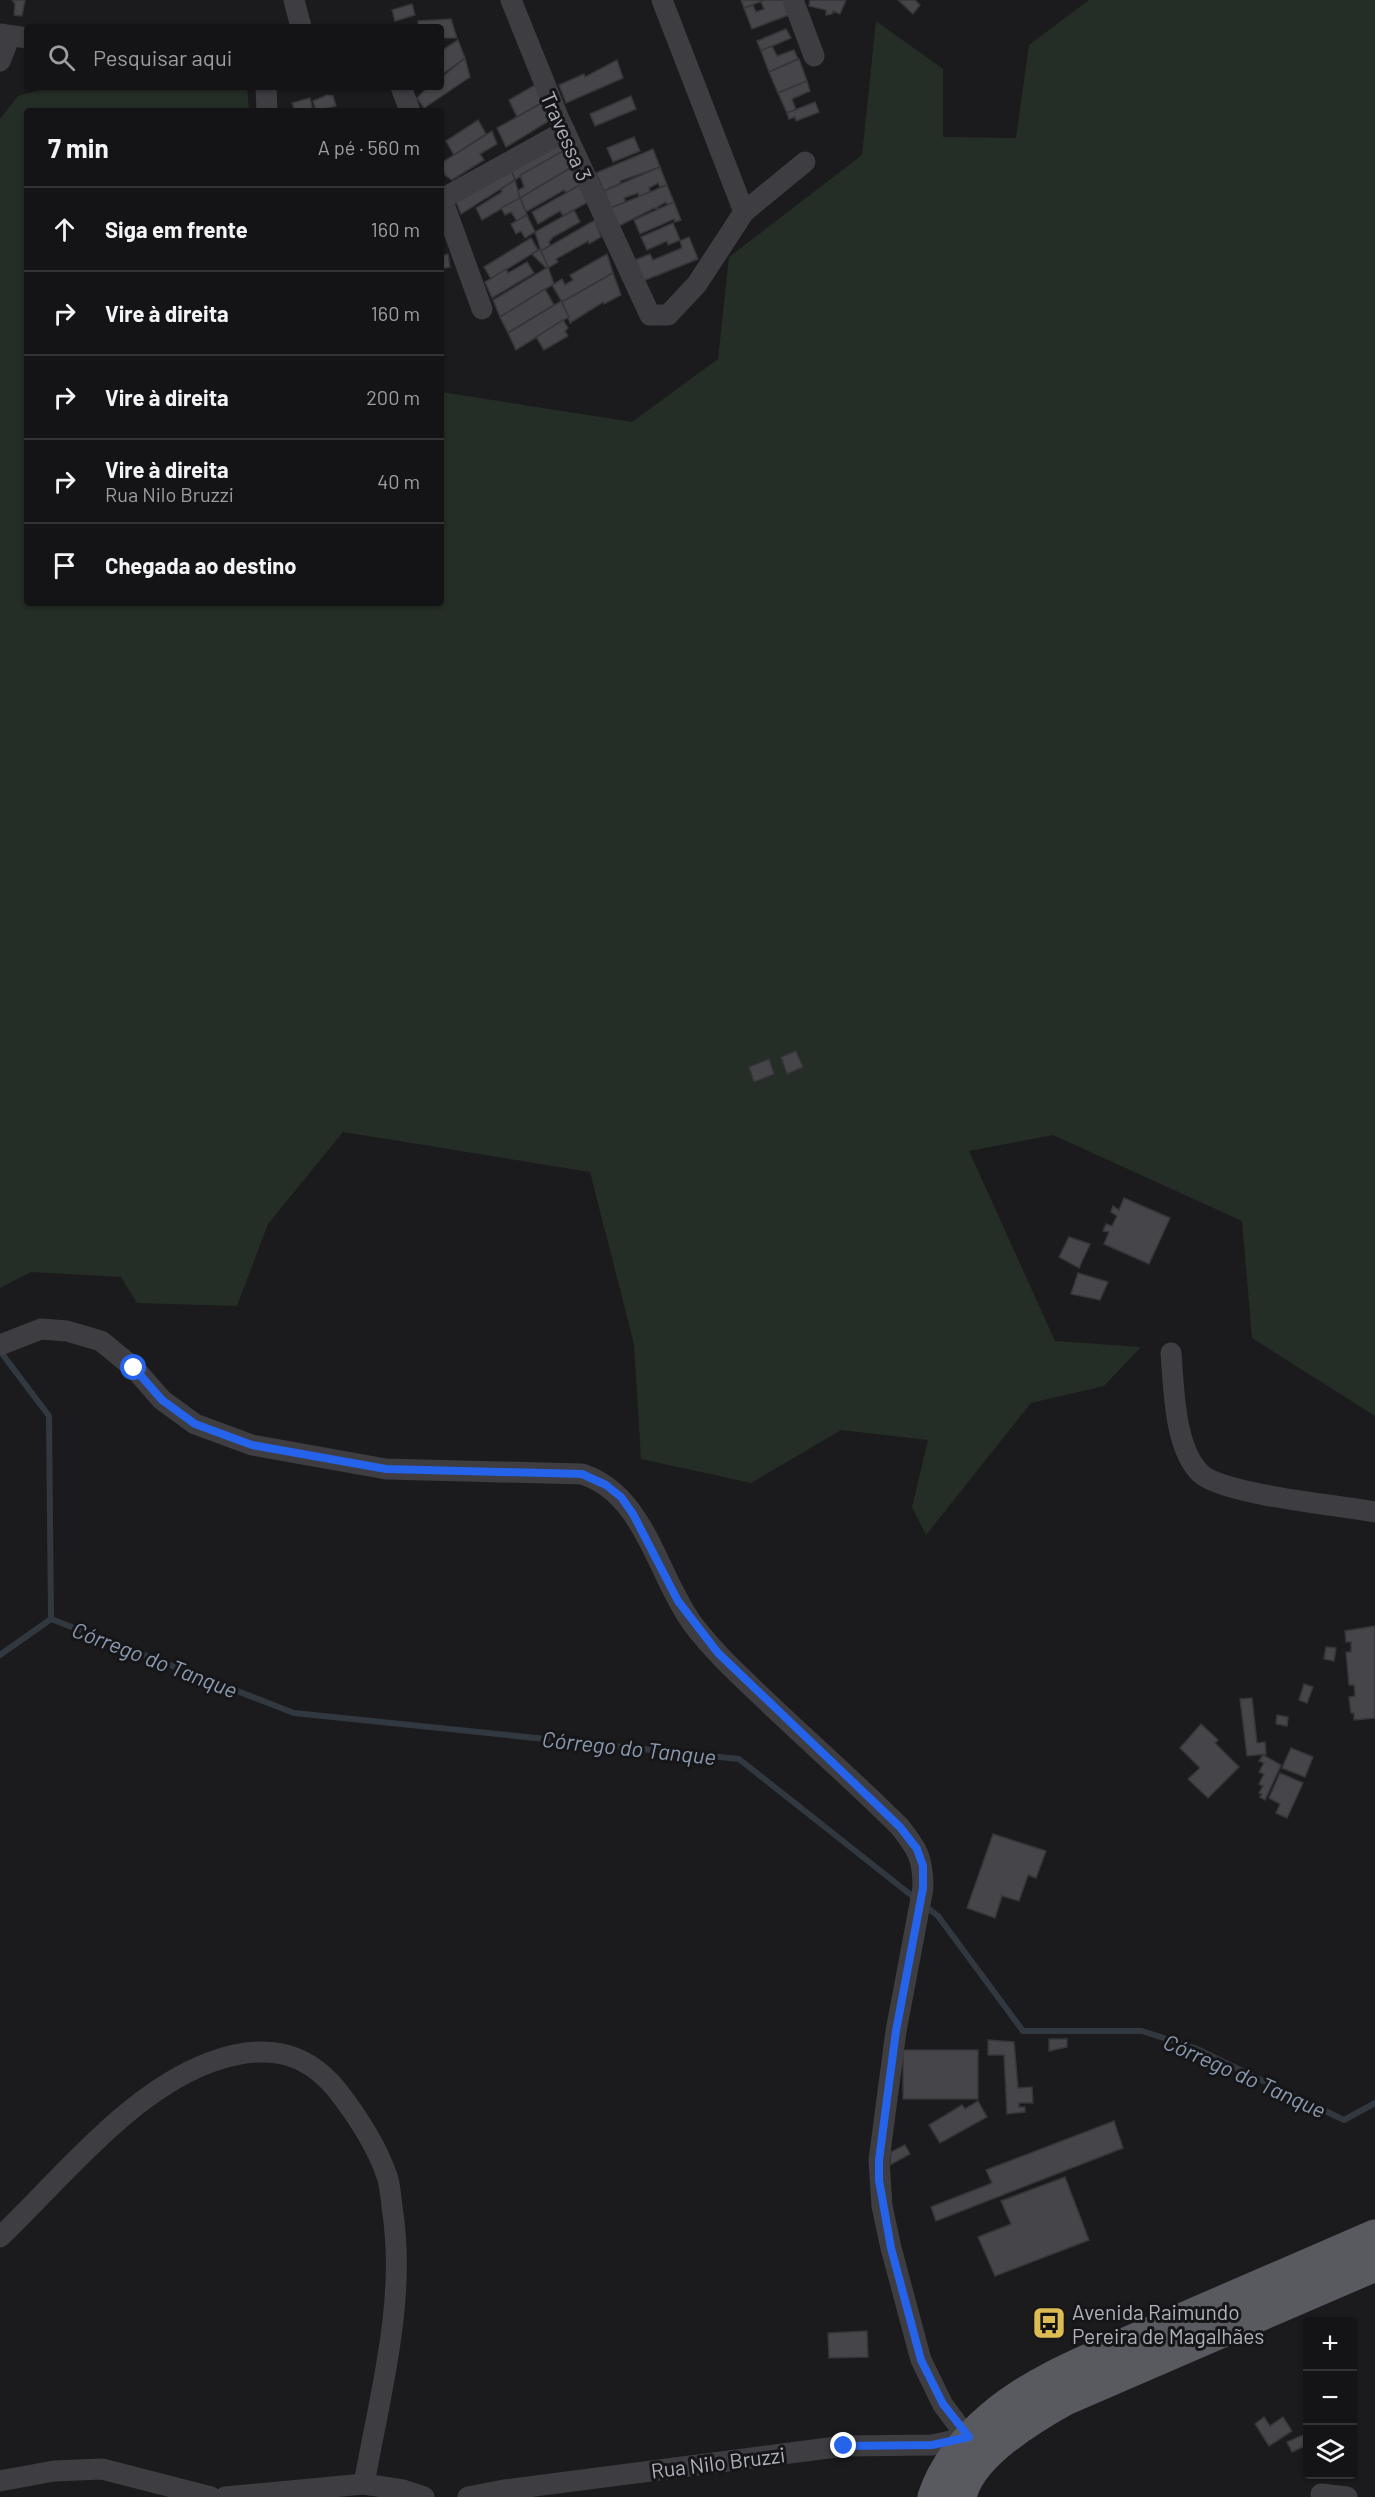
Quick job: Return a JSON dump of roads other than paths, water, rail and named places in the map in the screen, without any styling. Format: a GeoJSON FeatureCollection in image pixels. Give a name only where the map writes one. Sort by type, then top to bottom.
{"type":"FeatureCollection","features":[{"type":"Feature","properties":{"kind":"main road"},"geometry":{"type":"LineString","coordinates":[[960,2497],[963,2481],[976,2449],[994,2415],[1026,2393],[1076,2366],[1375,2236]]}},
{"type":"Feature","properties":{"kind":"main road"},"geometry":{"type":"LineString","coordinates":[[934,2497],[951,2460],[1001,2440],[1028,2419],[1065,2399],[1375,2265]]}},
{"type":"Feature","properties":{"kind":"street"},"geometry":{"type":"LineString","coordinates":[[294,0],[300,24]]}},
{"type":"Feature","properties":{"kind":"street","name":"Travessa 3"},"geometry":{"type":"LineString","coordinates":[[511,0],[565,131],[627,270],[650,315],[668,315],[697,284],[744,212]]}},
{"type":"Feature","properties":{"kind":"street"},"geometry":{"type":"LineString","coordinates":[[662,0],[744,212],[805,162]]}},
{"type":"Feature","properties":{"kind":"street"},"geometry":{"type":"LineString","coordinates":[[793,0],[814,56]]}},
{"type":"Feature","properties":{"kind":"street"},"geometry":{"type":"LineString","coordinates":[[0,61],[12,36]]}},
{"type":"Feature","properties":{"kind":"street"},"geometry":{"type":"LineString","coordinates":[[266,90],[267,108]]}},
{"type":"Feature","properties":{"kind":"street"},"geometry":{"type":"LineString","coordinates":[[402,90],[409,108]]}},
{"type":"Feature","properties":{"kind":"street"},"geometry":{"type":"LineString","coordinates":[[444,196],[565,131]]}},
{"type":"Feature","properties":{"kind":"street"},"geometry":{"type":"LineString","coordinates":[[444,206],[482,309]]}},
{"type":"Feature","properties":{"kind":"street"},"geometry":{"type":"LineString","coordinates":[[10,1341],[41,1329],[67,1331],[100,1341],[134,1368],[162,1400],[195,1424],[252,1445],[386,1469],[582,1474],[606,1485],[621,1497],[633,1514],[678,1601],[718,1653],[900,1827],[917,1849],[923,1866],[923,1888],[896,2031],[879,2160],[879,2180],[891,2248],[921,2360],[943,2404],[976,2449]]}},
{"type":"Feature","properties":{"kind":"street"},"geometry":{"type":"LineString","coordinates":[[1171,1353],[1180,1431],[1189,1455],[1201,1473],[1217,1483],[1256,1492],[1375,1512]]}},
{"type":"Feature","properties":{"kind":"street"},"geometry":{"type":"LineString","coordinates":[[0,2237],[57,2177],[107,2131],[162,2088],[212,2062],[262,2052],[295,2056],[323,2072],[371,2138],[388,2178],[395,2223],[397,2283],[364,2484]]}},
{"type":"Feature","properties":{"kind":"street","name":"Rua Nilo Bruzzi"},"geometry":{"type":"LineString","coordinates":[[468,2497],[504,2490],[844,2446],[932,2445],[976,2449]]}},
{"type":"Feature","properties":{"kind":"street"},"geometry":{"type":"LineString","coordinates":[[0,2481],[54,2471],[102,2469],[211,2497]]}},
{"type":"Feature","properties":{"kind":"street"},"geometry":{"type":"LineString","coordinates":[[225,2497],[364,2484],[403,2490],[424,2497]]}},
{"type":"Feature","properties":{"kind":"street"},"geometry":{"type":"LineString","coordinates":[[1321,2494],[1347,2497]]}},
{"type":"Feature","properties":{"kind":"waterway","name":"Córrego do Tanque"},"geometry":{"type":"LineString","coordinates":[[0,1351],[49,1416],[51,1619],[294,1713],[739,1759],[916,1899]]}},
{"type":"Feature","properties":{"kind":"waterway"},"geometry":{"type":"LineString","coordinates":[[0,1655],[51,1619]]}},
{"type":"Feature","properties":{"kind":"waterway","name":"Córrego do Tanque"},"geometry":{"type":"LineString","coordinates":[[924,1905],[938,1916],[1023,2031],[1142,2031],[1195,2048],[1344,2120],[1375,2103]]}},
{"type":"Feature","properties":{"kind":"place","name":"Avenida Raimundo Pereira de Magalhães"},"geometry":{"type":"Point","coordinates":[1049,2323]}}]}
